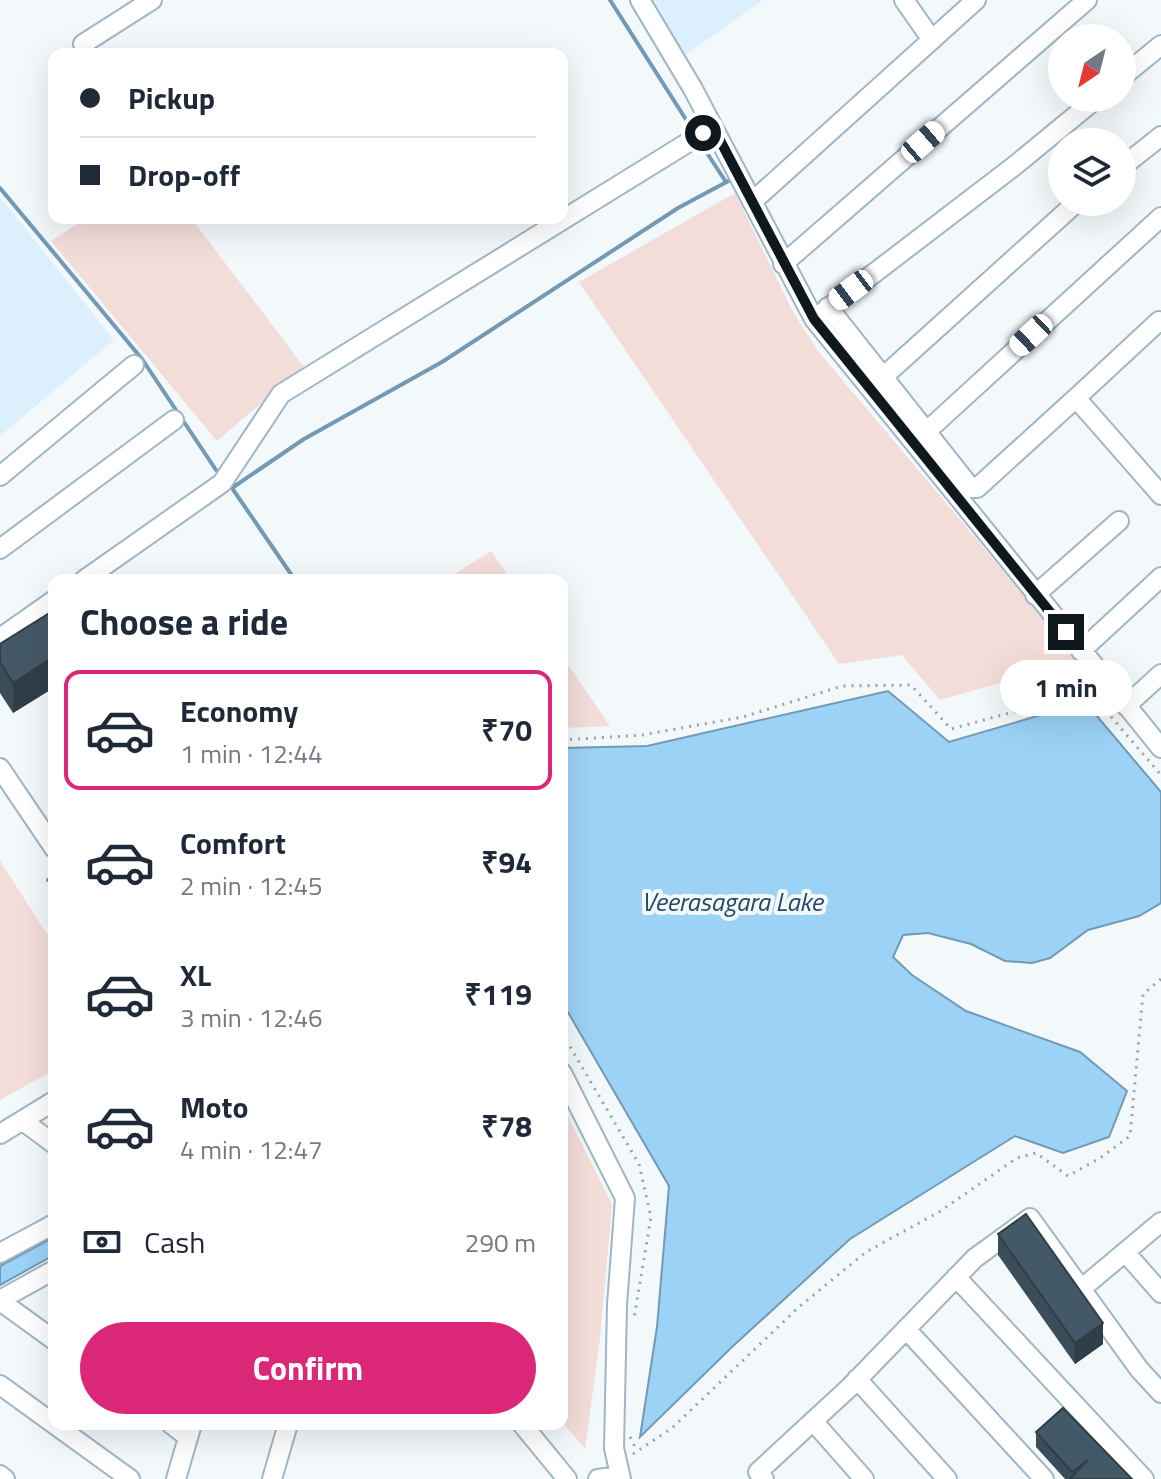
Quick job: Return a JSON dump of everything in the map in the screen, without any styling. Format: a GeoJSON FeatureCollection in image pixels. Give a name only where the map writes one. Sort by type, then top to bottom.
{"type":"FeatureCollection","features":[{"type":"Feature","properties":{"kind":"street"},"geometry":{"type":"LineString","coordinates":[[83,44],[152,0]]}},
{"type":"Feature","properties":{"kind":"street"},"geometry":{"type":"LineString","coordinates":[[904,0],[932,40]]}},
{"type":"Feature","properties":{"kind":"street"},"geometry":{"type":"LineString","coordinates":[[752,202],[976,0]]}},
{"type":"Feature","properties":{"kind":"street"},"geometry":{"type":"LineString","coordinates":[[783,264],[1087,0]]}},
{"type":"Feature","properties":{"kind":"street"},"geometry":{"type":"LineString","coordinates":[[646,2],[783,264],[1035,595],[1161,748]]}},
{"type":"Feature","properties":{"kind":"street"},"geometry":{"type":"LineString","coordinates":[[1136,66],[1161,45]]}},
{"type":"Feature","properties":{"kind":"street"},"geometry":{"type":"LineString","coordinates":[[821,313],[1080,112]]}},
{"type":"Feature","properties":{"kind":"street"},"geometry":{"type":"LineString","coordinates":[[568,217],[713,127]]}},
{"type":"Feature","properties":{"kind":"street"},"geometry":{"type":"LineString","coordinates":[[1136,156],[1161,136]]}},
{"type":"Feature","properties":{"kind":"street"},"geometry":{"type":"LineString","coordinates":[[883,377],[1061,216]]}},
{"type":"Feature","properties":{"kind":"street"},"geometry":{"type":"LineString","coordinates":[[927,431],[1161,217]]}},
{"type":"Feature","properties":{"kind":"street"},"geometry":{"type":"LineString","coordinates":[[93,574],[222,483],[281,394],[556,224]]}},
{"type":"Feature","properties":{"kind":"street"},"geometry":{"type":"LineString","coordinates":[[821,313],[883,377],[975,489],[1160,321]]}},
{"type":"Feature","properties":{"kind":"street"},"geometry":{"type":"LineString","coordinates":[[0,476],[134,365]]}},
{"type":"Feature","properties":{"kind":"street"},"geometry":{"type":"LineString","coordinates":[[1076,398],[1161,495]]}},
{"type":"Feature","properties":{"kind":"street"},"geometry":{"type":"LineString","coordinates":[[0,549],[174,420]]}},
{"type":"Feature","properties":{"kind":"street"},"geometry":{"type":"LineString","coordinates":[[1035,595],[1119,521]]}},
{"type":"Feature","properties":{"kind":"street"},"geometry":{"type":"LineString","coordinates":[[1081,651],[1161,577]]}},
{"type":"Feature","properties":{"kind":"street"},"geometry":{"type":"LineString","coordinates":[[0,638],[48,604]]}},
{"type":"Feature","properties":{"kind":"street"},"geometry":{"type":"LineString","coordinates":[[1126,706],[1161,674]]}},
{"type":"Feature","properties":{"kind":"street"},"geometry":{"type":"LineString","coordinates":[[0,768],[48,839]]}},
{"type":"Feature","properties":{"kind":"street"},"geometry":{"type":"LineString","coordinates":[[568,1085],[625,1198],[617,1321],[614,1448],[620,1474],[598,1479]]}},
{"type":"Feature","properties":{"kind":"street"},"geometry":{"type":"LineString","coordinates":[[0,1134],[48,1105]]}},
{"type":"Feature","properties":{"kind":"street"},"geometry":{"type":"LineString","coordinates":[[23,1121],[48,1140]]}},
{"type":"Feature","properties":{"kind":"street"},"geometry":{"type":"LineString","coordinates":[[764,1479],[758,1472],[857,1379],[975,1258],[1030,1218],[1139,1369],[1161,1393]]}},
{"type":"Feature","properties":{"kind":"street"},"geometry":{"type":"LineString","coordinates":[[1081,1289],[1161,1222]]}},
{"type":"Feature","properties":{"kind":"street"},"geometry":{"type":"LineString","coordinates":[[0,1253],[48,1227]]}},
{"type":"Feature","properties":{"kind":"street"},"geometry":{"type":"LineString","coordinates":[[1125,1252],[1161,1293]]}},
{"type":"Feature","properties":{"kind":"street"},"geometry":{"type":"LineString","coordinates":[[48,1273],[0,1300],[48,1336]]}},
{"type":"Feature","properties":{"kind":"street"},"geometry":{"type":"LineString","coordinates":[[956,1277],[1144,1479]]}},
{"type":"Feature","properties":{"kind":"street"},"geometry":{"type":"LineString","coordinates":[[906,1329],[1044,1479]]}},
{"type":"Feature","properties":{"kind":"street"},"geometry":{"type":"LineString","coordinates":[[857,1379],[947,1479]]}},
{"type":"Feature","properties":{"kind":"street"},"geometry":{"type":"LineString","coordinates":[[0,1385],[48,1420]]}},
{"type":"Feature","properties":{"kind":"street"},"geometry":{"type":"LineString","coordinates":[[813,1421],[864,1479]]}},
{"type":"Feature","properties":{"kind":"street"},"geometry":{"type":"LineString","coordinates":[[62,1430],[130,1479]]}},
{"type":"Feature","properties":{"kind":"street"},"geometry":{"type":"LineString","coordinates":[[176,1479],[190,1430]]}},
{"type":"Feature","properties":{"kind":"street"},"geometry":{"type":"LineString","coordinates":[[272,1479],[286,1430]]}},
{"type":"Feature","properties":{"kind":"street"},"geometry":{"type":"LineString","coordinates":[[527,1430],[567,1479]]}},
{"type":"Feature","properties":{"kind":"street"},"geometry":{"type":"LineString","coordinates":[[0,1475],[5,1479]]}},
{"type":"Feature","properties":{"kind":"path"},"geometry":{"type":"LineString","coordinates":[[568,740],[642,735],[743,717],[842,686],[911,685],[951,729],[1089,691],[1161,775]]}},
{"type":"Feature","properties":{"kind":"path"},"geometry":{"type":"LineString","coordinates":[[620,1474],[630,1457],[672,1428],[799,1307],[866,1252],[939,1212],[1017,1158],[1036,1153],[1068,1176],[1130,1136],[1143,994],[1161,979]]}},
{"type":"Feature","properties":{"kind":"shaded area"},"geometry":{"type":"Polygon","coordinates":[[[649,0],[763,0],[683,57],[649,0]]]}},
{"type":"Feature","properties":{"kind":"shaded area"},"geometry":{"type":"Polygon","coordinates":[[[735,193],[793,312],[818,351],[1079,661],[940,700],[902,655],[839,664],[579,282],[735,193]]]}},
{"type":"Feature","properties":{"kind":"shaded area"},"geometry":{"type":"Polygon","coordinates":[[[0,197],[114,340],[0,436],[0,197]]]}},
{"type":"Feature","properties":{"kind":"shaded area"},"geometry":{"type":"Polygon","coordinates":[[[77,224],[196,224],[304,367],[217,441],[51,241],[77,224]]]}},
{"type":"Feature","properties":{"kind":"shaded area"},"geometry":{"type":"Polygon","coordinates":[[[491,551],[507,574],[455,574],[491,551]]]}},
{"type":"Feature","properties":{"kind":"shaded area"},"geometry":{"type":"Polygon","coordinates":[[[568,665],[610,726],[568,728],[568,665]]]}},
{"type":"Feature","properties":{"kind":"shaded area"},"geometry":{"type":"Polygon","coordinates":[[[0,861],[48,936],[48,1073],[0,1100],[0,861]]]}},
{"type":"Feature","properties":{"kind":"shaded area"},"geometry":{"type":"Polygon","coordinates":[[[568,1116],[612,1204],[600,1339],[585,1449],[568,1429],[568,1116]]]}},
{"type":"Feature","properties":{"kind":"water","name":"Veerasagara Lake"},"geometry":{"type":"Polygon","coordinates":[[[888,691],[949,742],[1085,702],[1161,792],[1161,903],[1139,916],[1088,930],[1050,958],[1032,963],[1005,961],[971,944],[928,933],[903,935],[893,957],[912,975],[966,1011],[1080,1052],[1127,1091],[1109,1137],[1063,1153],[1015,1136],[850,1239],[640,1437],[657,1327],[669,1186],[568,1012],[568,748],[647,746],[888,691]]]}},
{"type":"Feature","properties":{"kind":"water"},"geometry":{"type":"Polygon","coordinates":[[[48,1240],[48,1258],[0,1285],[0,1266],[48,1240]]]}},
{"type":"Feature","properties":{"kind":"building"},"geometry":{"type":"Polygon","coordinates":[[[48,614],[48,661],[13,683],[0,662],[0,644],[48,614]]]}},
{"type":"Feature","properties":{"kind":"building"},"geometry":{"type":"Polygon","coordinates":[[[1026,1214],[1103,1323],[1075,1343],[998,1234],[1026,1214]]]}},
{"type":"Feature","properties":{"kind":"building"},"geometry":{"type":"Polygon","coordinates":[[[1063,1408],[1132,1479],[1070,1479],[1088,1460],[1072,1472],[1036,1432],[1063,1408]]]}},
{"type":"Feature","properties":{"kind":"waterway"},"geometry":{"type":"LineString","coordinates":[[610,0],[692,129]]}},
{"type":"Feature","properties":{"kind":"waterway"},"geometry":{"type":"LineString","coordinates":[[703,147],[726,182]]}},
{"type":"Feature","properties":{"kind":"waterway"},"geometry":{"type":"LineString","coordinates":[[291,574],[232,488],[304,439],[442,362],[678,208],[734,178]]}},
{"type":"Feature","properties":{"kind":"waterway"},"geometry":{"type":"LineString","coordinates":[[0,188],[142,359],[216,470]]}},
{"type":"Feature","properties":{"kind":"route"},"geometry":{"type":"LineString","coordinates":[[703,133],[713,127],[814,319],[1066,632]]}}]}
